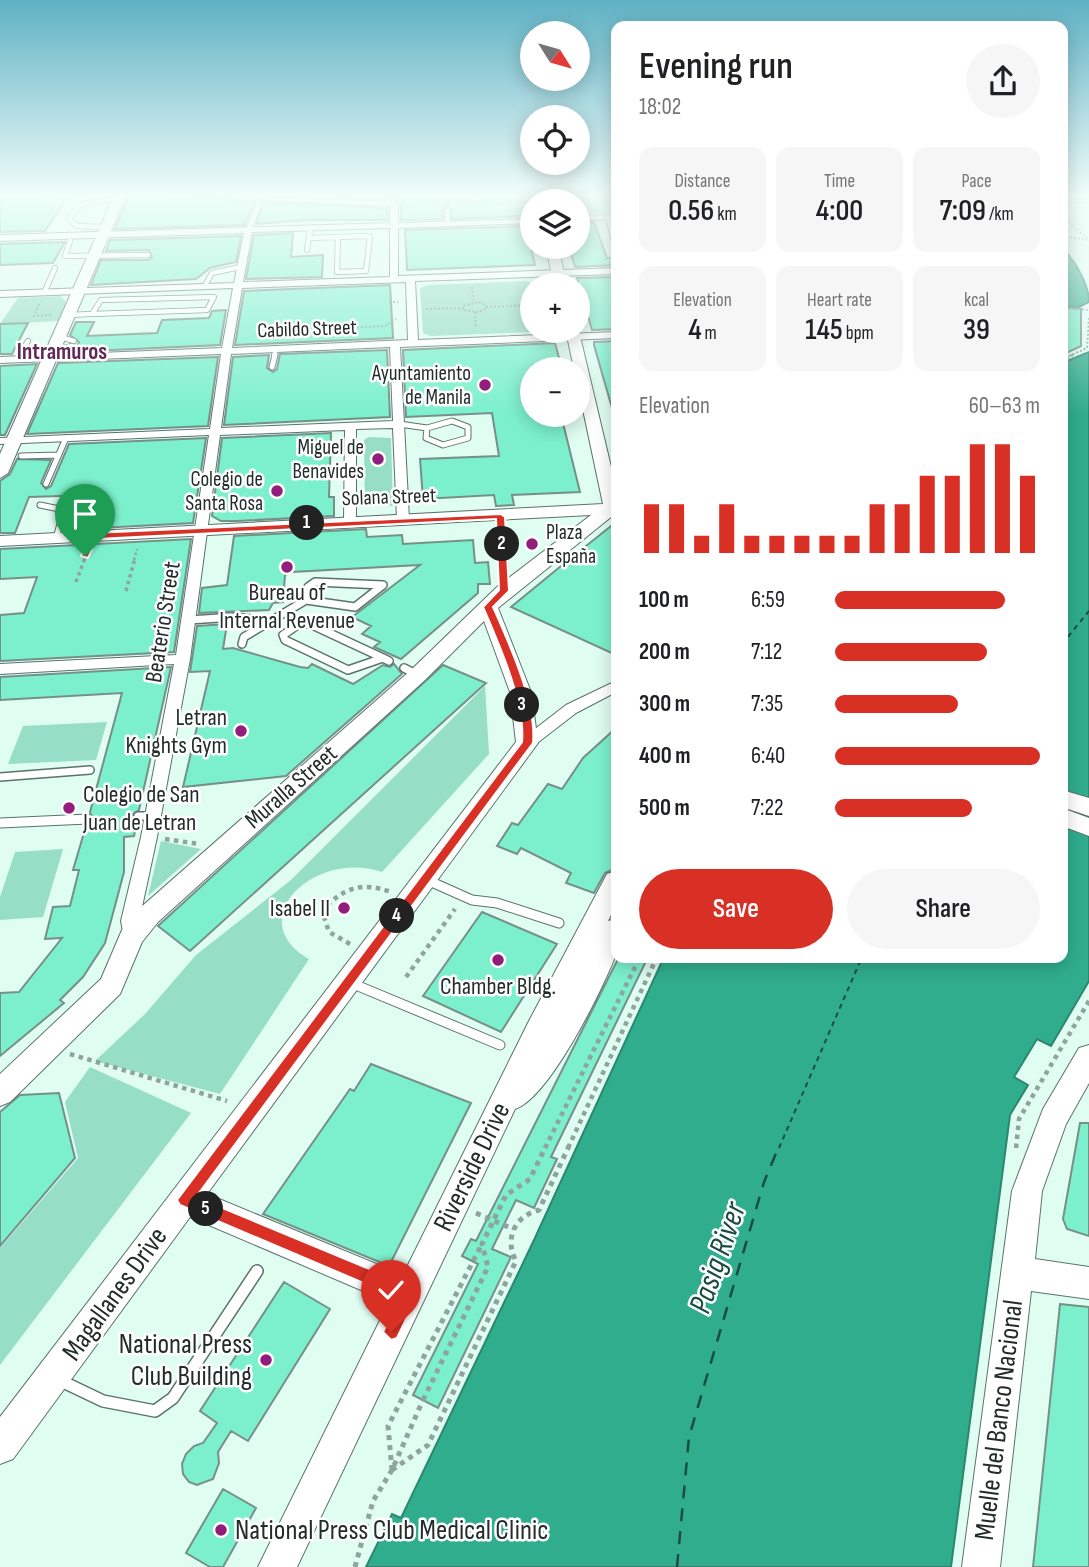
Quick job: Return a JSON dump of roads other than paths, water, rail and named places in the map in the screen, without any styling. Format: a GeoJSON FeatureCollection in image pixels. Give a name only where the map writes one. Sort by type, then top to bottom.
{"type":"FeatureCollection","features":[{"type":"Feature","properties":{"kind":"street"},"geometry":{"type":"LineString","coordinates":[[0,473],[9,449],[63,346],[68,315],[86,269]]}},
{"type":"Feature","properties":{"kind":"street","name":"Beaterio Street"},"geometry":{"type":"LineString","coordinates":[[131,937],[130,922],[149,837],[146,816],[183,659],[240,269]]}},
{"type":"Feature","properties":{"kind":"street"},"geometry":{"type":"LineString","coordinates":[[394,269],[394,280]]}},
{"type":"Feature","properties":{"kind":"street"},"geometry":{"type":"LineString","coordinates":[[590,275],[611,272]]}},
{"type":"Feature","properties":{"kind":"street"},"geometry":{"type":"LineString","coordinates":[[0,294],[394,280],[520,280]]}},
{"type":"Feature","properties":{"kind":"street"},"geometry":{"type":"LineString","coordinates":[[410,280],[413,341]]}},
{"type":"Feature","properties":{"kind":"street","name":"Cabildo Street"},"geometry":{"type":"LineString","coordinates":[[590,334],[611,335]]}},
{"type":"Feature","properties":{"kind":"street","name":"Cabildo Street"},"geometry":{"type":"LineString","coordinates":[[0,360],[18,359],[63,346],[229,343],[276,349],[520,336]]}},
{"type":"Feature","properties":{"kind":"street"},"geometry":{"type":"LineString","coordinates":[[395,343],[402,519]]}},
{"type":"Feature","properties":{"kind":"street"},"geometry":{"type":"LineString","coordinates":[[575,343],[611,492]]}},
{"type":"Feature","properties":{"kind":"street"},"geometry":{"type":"LineString","coordinates":[[9,449],[66,438],[399,424]]}},
{"type":"Feature","properties":{"kind":"street"},"geometry":{"type":"LineString","coordinates":[[350,522],[351,426]]}},
{"type":"Feature","properties":{"kind":"street","name":"Solana Street"},"geometry":{"type":"LineString","coordinates":[[0,541],[402,519],[501,517],[611,505]]}},
{"type":"Feature","properties":{"kind":"street","name":"Muralla Street"},"geometry":{"type":"LineString","coordinates":[[0,1093],[111,986],[131,937],[149,915],[411,672],[504,591],[611,507]]}},
{"type":"Feature","properties":{"kind":"street"},"geometry":{"type":"LineString","coordinates":[[488,607],[529,726],[527,743]]}},
{"type":"Feature","properties":{"kind":"street"},"geometry":{"type":"LineString","coordinates":[[0,669],[183,659]]}},
{"type":"Feature","properties":{"kind":"street","name":"Magallanes Drive"},"geometry":{"type":"LineString","coordinates":[[2,1446],[527,743],[571,709],[611,689]]}},
{"type":"Feature","properties":{"kind":"street"},"geometry":{"type":"LineString","coordinates":[[1068,800],[1089,807]]}},
{"type":"Feature","properties":{"kind":"street"},"geometry":{"type":"LineString","coordinates":[[1068,819],[1089,827]]}},
{"type":"Feature","properties":{"kind":"street","name":"Riverside Drive"},"geometry":{"type":"LineString","coordinates":[[277,1567],[611,891]]}},
{"type":"Feature","properties":{"kind":"street"},"geometry":{"type":"LineString","coordinates":[[498,1115],[544,1065],[611,939]]}},
{"type":"Feature","properties":{"kind":"street","name":"Muelle del Banco Nacional"},"geometry":{"type":"LineString","coordinates":[[981,1567],[1027,1191],[1053,1119],[1089,1057]]}},
{"type":"Feature","properties":{"kind":"street"},"geometry":{"type":"LineString","coordinates":[[185,1200],[410,1294]]}},
{"type":"Feature","properties":{"kind":"street"},"geometry":{"type":"LineString","coordinates":[[1017,1273],[1089,1283]]}},
{"type":"Feature","properties":{"kind":"lane"},"geometry":{"type":"LineString","coordinates":[[44,293],[55,269]]}},
{"type":"Feature","properties":{"kind":"lane"},"geometry":{"type":"LineString","coordinates":[[204,287],[205,279],[210,274],[231,269]]}},
{"type":"Feature","properties":{"kind":"lane"},"geometry":{"type":"LineString","coordinates":[[337,269],[337,272],[366,269]]}},
{"type":"Feature","properties":{"kind":"lane"},"geometry":{"type":"LineString","coordinates":[[68,315],[207,310],[214,297],[101,300],[92,314]]}},
{"type":"Feature","properties":{"kind":"lane"},"geometry":{"type":"LineString","coordinates":[[18,359],[28,341]]}},
{"type":"Feature","properties":{"kind":"lane"},"geometry":{"type":"LineString","coordinates":[[272,367],[276,349]]}},
{"type":"Feature","properties":{"kind":"lane"},"geometry":{"type":"LineString","coordinates":[[399,424],[427,428],[452,421],[468,427],[470,434],[463,441],[443,445],[426,438],[427,428]]}},
{"type":"Feature","properties":{"kind":"lane"},"geometry":{"type":"LineString","coordinates":[[46,484],[66,438]]}},
{"type":"Feature","properties":{"kind":"lane"},"geometry":{"type":"LineString","coordinates":[[9,449],[58,455]]}},
{"type":"Feature","properties":{"kind":"lane"},"geometry":{"type":"LineString","coordinates":[[40,505],[64,510],[56,538]]}},
{"type":"Feature","properties":{"kind":"lane"},"geometry":{"type":"LineString","coordinates":[[501,517],[504,591]]}},
{"type":"Feature","properties":{"kind":"lane"},"geometry":{"type":"LineString","coordinates":[[242,644],[244,637],[306,600],[355,607],[383,585],[315,582],[308,587],[306,600]]}},
{"type":"Feature","properties":{"kind":"lane"},"geometry":{"type":"LineString","coordinates":[[189,620],[234,617],[269,621]]}},
{"type":"Feature","properties":{"kind":"lane"},"geometry":{"type":"LineString","coordinates":[[299,624],[310,624],[386,660],[348,670],[285,640],[284,635],[299,624]]}},
{"type":"Feature","properties":{"kind":"lane"},"geometry":{"type":"LineString","coordinates":[[0,777],[90,770]]}},
{"type":"Feature","properties":{"kind":"lane"},"geometry":{"type":"LineString","coordinates":[[0,823],[88,819]]}},
{"type":"Feature","properties":{"kind":"lane"},"geometry":{"type":"LineString","coordinates":[[417,889],[497,903],[559,923]]}},
{"type":"Feature","properties":{"kind":"lane"},"geometry":{"type":"LineString","coordinates":[[348,982],[500,1045]]}},
{"type":"Feature","properties":{"kind":"lane"},"geometry":{"type":"LineString","coordinates":[[53,1378],[103,1401],[155,1411],[173,1398],[257,1271]]}},
{"type":"Feature","properties":{"kind":"water"},"geometry":{"type":"Polygon","coordinates":[[[1068,269],[1078,269],[1087,288],[1089,302],[1077,308],[1068,307],[1068,269]]]}},
{"type":"Feature","properties":{"kind":"water","name":"Pasig River"},"geometry":{"type":"Polygon","coordinates":[[[1089,352],[1089,981],[1051,1046],[1037,1039],[1014,1077],[1028,1085],[1010,1115],[951,1567],[366,1567],[392,1514],[401,1518],[534,1240],[661,963],[1068,963],[1068,361],[1089,352]]]}},
{"type":"Feature","properties":{"kind":"place","name":"Ayuntamiento de Manila"},"geometry":{"type":"Point","coordinates":[485,385]}},
{"type":"Feature","properties":{"kind":"place","name":"Miguel de Benavides"},"geometry":{"type":"Point","coordinates":[378,459]}},
{"type":"Feature","properties":{"kind":"place","name":"Colegio de Santa Rosa"},"geometry":{"type":"Point","coordinates":[277,491]}},
{"type":"Feature","properties":{"kind":"place","name":"Plaza España"},"geometry":{"type":"Point","coordinates":[532,544]}},
{"type":"Feature","properties":{"kind":"place","name":"Bureau of Internal Revenue"},"geometry":{"type":"Point","coordinates":[287,567]}},
{"type":"Feature","properties":{"kind":"place","name":"Letran Knights Gym"},"geometry":{"type":"Point","coordinates":[241,731]}},
{"type":"Feature","properties":{"kind":"place","name":"Colegio de San Juan de Letran"},"geometry":{"type":"Point","coordinates":[69,808]}},
{"type":"Feature","properties":{"kind":"place","name":"Isabel II"},"geometry":{"type":"Point","coordinates":[344,908]}},
{"type":"Feature","properties":{"kind":"place","name":"Chamber Bldg."},"geometry":{"type":"Point","coordinates":[498,960]}},
{"type":"Feature","properties":{"kind":"place","name":"National Press Club Building"},"geometry":{"type":"Point","coordinates":[266,1360]}},
{"type":"Feature","properties":{"kind":"place","name":"National Press Club Medical Clinic"},"geometry":{"type":"Point","coordinates":[221,1530]}},
{"type":"Feature","properties":{"kind":"district","name":"Intramuros"},"geometry":{"type":"Point","coordinates":[62,352]}}]}
